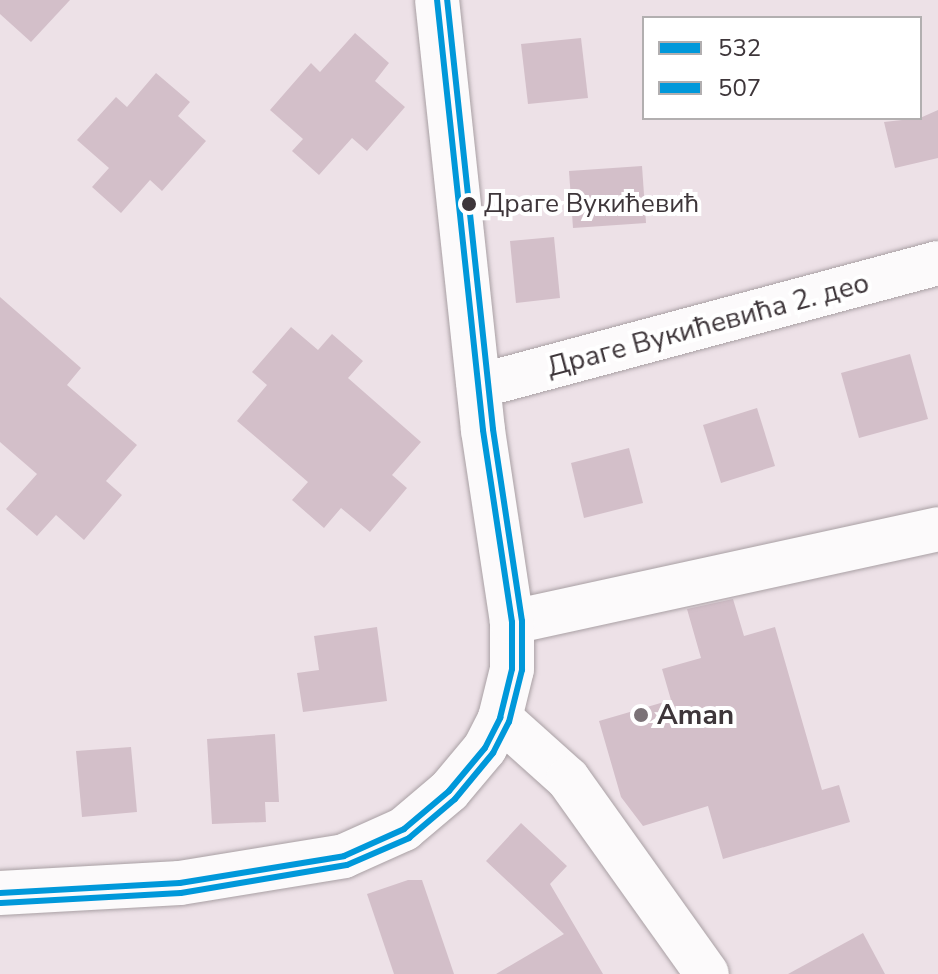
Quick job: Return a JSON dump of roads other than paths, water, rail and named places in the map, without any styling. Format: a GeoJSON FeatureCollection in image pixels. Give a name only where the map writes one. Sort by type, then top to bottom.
{"type":"FeatureCollection","features":[{"type":"Feature","properties":{"kind":"street"},"geometry":{"type":"LineString","coordinates":[[0,893],[180,883],[344,856],[404,829],[449,791],[485,748],[500,718],[512,669],[512,622],[479,386],[437,0]]}},
{"type":"Feature","properties":{"kind":"street","name":"Драге Вукићевића 2. део"},"geometry":{"type":"LineString","coordinates":[[479,386],[938,263]]}},
{"type":"Feature","properties":{"kind":"street"},"geometry":{"type":"LineString","coordinates":[[512,622],[938,529]]}},
{"type":"Feature","properties":{"kind":"street"},"geometry":{"type":"LineString","coordinates":[[500,718],[568,779],[707,974]]}},
{"type":"Feature","properties":{"kind":"place","name":"Драге Вукићевић"},"geometry":{"type":"Point","coordinates":[469,204]}},
{"type":"Feature","properties":{"kind":"place","name":"Aman"},"geometry":{"type":"Point","coordinates":[641,715]}}]}
